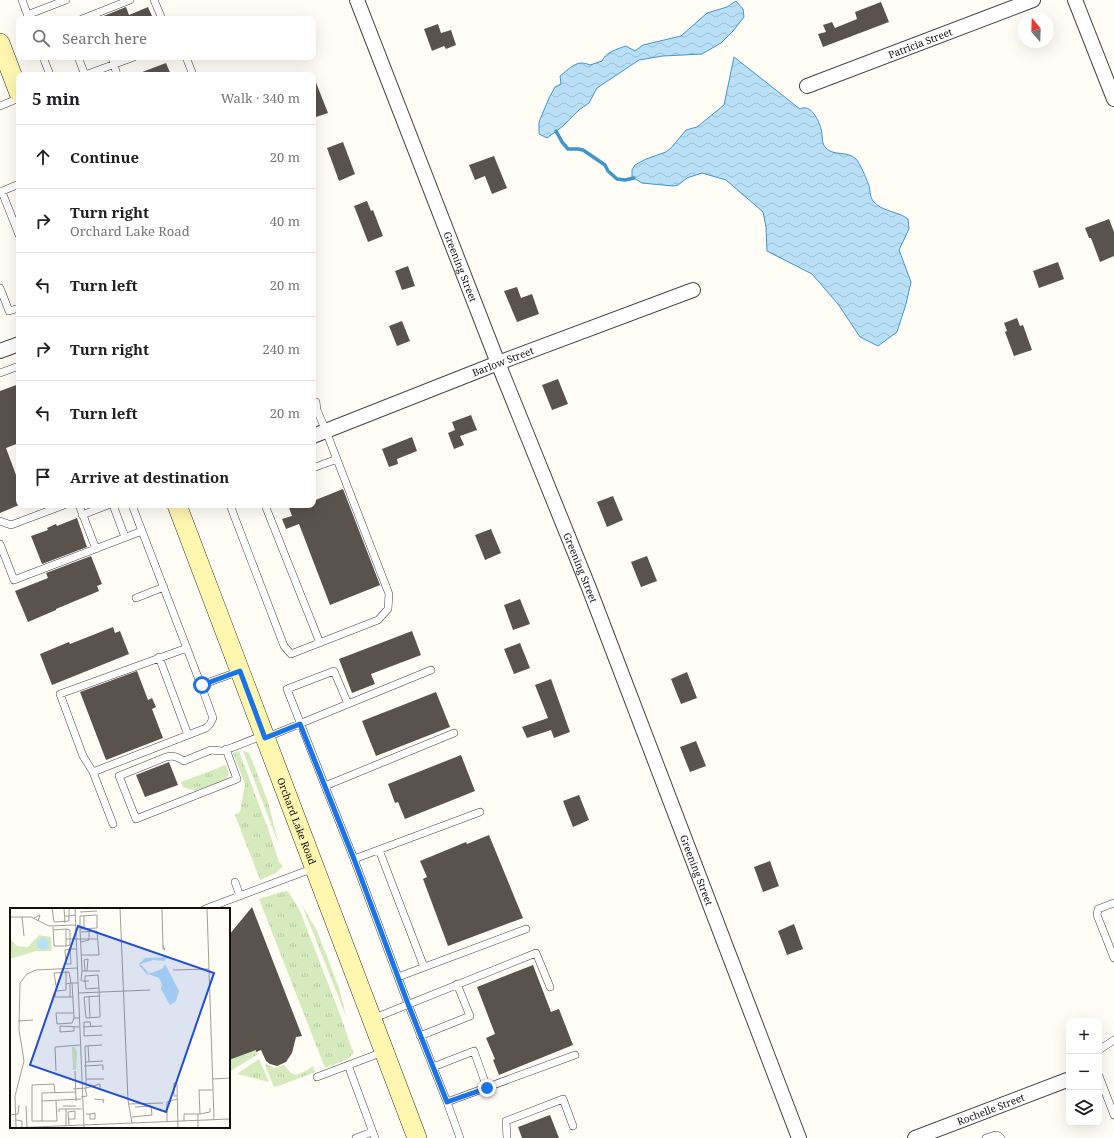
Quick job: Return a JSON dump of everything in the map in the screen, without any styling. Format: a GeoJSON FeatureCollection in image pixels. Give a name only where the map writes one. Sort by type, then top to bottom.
{"type":"FeatureCollection","features":[{"type":"Feature","properties":{"kind":"main road"},"geometry":{"type":"LineString","coordinates":[[0,43],[16,85]]}},
{"type":"Feature","properties":{"kind":"main road","name":"Orchard Lake Road"},"geometry":{"type":"LineString","coordinates":[[178,508],[417,1138]]}},
{"type":"Feature","properties":{"kind":"street","name":"Greening Street"},"geometry":{"type":"LineString","coordinates":[[357,0],[498,363],[589,588],[799,1138]]}},
{"type":"Feature","properties":{"kind":"street","name":"Patricia Street"},"geometry":{"type":"LineString","coordinates":[[807,86],[1033,0]]}},
{"type":"Feature","properties":{"kind":"street"},"geometry":{"type":"LineString","coordinates":[[1075,0],[1114,99]]}},
{"type":"Feature","properties":{"kind":"street","name":"Barlow Street"},"geometry":{"type":"LineString","coordinates":[[316,435],[498,363],[693,290]]}},
{"type":"Feature","properties":{"kind":"street"},"geometry":{"type":"LineString","coordinates":[[0,351],[16,345]]}},
{"type":"Feature","properties":{"kind":"street","name":"Rochelle Street"},"geometry":{"type":"LineString","coordinates":[[915,1138],[1066,1080]]}},
{"type":"Feature","properties":{"kind":"lane"},"geometry":{"type":"LineString","coordinates":[[22,0],[28,16]]}},
{"type":"Feature","properties":{"kind":"lane"},"geometry":{"type":"LineString","coordinates":[[30,16],[54,2],[66,0]]}},
{"type":"Feature","properties":{"kind":"lane"},"geometry":{"type":"LineString","coordinates":[[96,16],[130,0]]}},
{"type":"Feature","properties":{"kind":"lane"},"geometry":{"type":"LineString","coordinates":[[154,0],[161,16]]}},
{"type":"Feature","properties":{"kind":"lane"},"geometry":{"type":"LineString","coordinates":[[44,60],[49,72]]}},
{"type":"Feature","properties":{"kind":"lane"},"geometry":{"type":"LineString","coordinates":[[79,60],[84,72]]}},
{"type":"Feature","properties":{"kind":"lane"},"geometry":{"type":"LineString","coordinates":[[91,72],[113,60],[116,72]]}},
{"type":"Feature","properties":{"kind":"lane"},"geometry":{"type":"LineString","coordinates":[[187,60],[192,72]]}},
{"type":"Feature","properties":{"kind":"lane"},"geometry":{"type":"LineString","coordinates":[[0,106],[16,99]]}},
{"type":"Feature","properties":{"kind":"lane"},"geometry":{"type":"LineString","coordinates":[[16,185],[1,192],[16,228]]}},
{"type":"Feature","properties":{"kind":"lane"},"geometry":{"type":"LineString","coordinates":[[0,288],[9,312],[16,309]]}},
{"type":"Feature","properties":{"kind":"lane"},"geometry":{"type":"LineString","coordinates":[[0,373],[16,367]]}},
{"type":"Feature","properties":{"kind":"lane"},"geometry":{"type":"LineString","coordinates":[[231,508],[284,646],[291,654],[378,620],[388,609],[389,594],[316,407]]}},
{"type":"Feature","properties":{"kind":"lane"},"geometry":{"type":"LineString","coordinates":[[316,467],[337,459]]}},
{"type":"Feature","properties":{"kind":"lane"},"geometry":{"type":"LineString","coordinates":[[0,521],[11,525],[56,508]]}},
{"type":"Feature","properties":{"kind":"lane"},"geometry":{"type":"LineString","coordinates":[[80,508],[96,549]]}},
{"type":"Feature","properties":{"kind":"lane"},"geometry":{"type":"LineString","coordinates":[[82,515],[100,508]]}},
{"type":"Feature","properties":{"kind":"lane"},"geometry":{"type":"LineString","coordinates":[[114,508],[125,537]]}},
{"type":"Feature","properties":{"kind":"lane"},"geometry":{"type":"LineString","coordinates":[[93,772],[206,728],[213,718],[202,685],[133,508]]}},
{"type":"Feature","properties":{"kind":"lane"},"geometry":{"type":"LineString","coordinates":[[266,508],[320,643]]}},
{"type":"Feature","properties":{"kind":"lane"},"geometry":{"type":"LineString","coordinates":[[0,544],[14,580],[142,531]]}},
{"type":"Feature","properties":{"kind":"lane"},"geometry":{"type":"LineString","coordinates":[[136,598],[164,587]]}},
{"type":"Feature","properties":{"kind":"lane"},"geometry":{"type":"LineString","coordinates":[[113,824],[93,772],[83,756],[60,694],[187,648]]}},
{"type":"Feature","properties":{"kind":"lane"},"geometry":{"type":"LineString","coordinates":[[159,657],[188,735]]}},
{"type":"Feature","properties":{"kind":"lane"},"geometry":{"type":"LineString","coordinates":[[226,749],[237,779],[136,819],[119,776],[173,756],[177,756],[184,761],[211,750],[222,751],[226,749],[300,724],[431,670]]}},
{"type":"Feature","properties":{"kind":"lane"},"geometry":{"type":"LineString","coordinates":[[202,685],[240,671]]}},
{"type":"Feature","properties":{"kind":"lane"},"geometry":{"type":"LineString","coordinates":[[348,704],[334,671],[287,689],[354,859],[460,1138]]}},
{"type":"Feature","properties":{"kind":"lane"},"geometry":{"type":"LineString","coordinates":[[325,786],[454,733]]}},
{"type":"Feature","properties":{"kind":"lane"},"geometry":{"type":"LineString","coordinates":[[354,859],[480,812]]}},
{"type":"Feature","properties":{"kind":"lane"},"geometry":{"type":"LineString","coordinates":[[379,850],[424,967]]}},
{"type":"Feature","properties":{"kind":"lane"},"geometry":{"type":"LineString","coordinates":[[208,908],[314,868]]}},
{"type":"Feature","properties":{"kind":"lane"},"geometry":{"type":"LineString","coordinates":[[235,882],[240,896]]}},
{"type":"Feature","properties":{"kind":"lane"},"geometry":{"type":"LineString","coordinates":[[1114,903],[1098,909],[1097,915],[1114,958]]}},
{"type":"Feature","properties":{"kind":"lane"},"geometry":{"type":"LineString","coordinates":[[398,977],[526,929]]}},
{"type":"Feature","properties":{"kind":"lane"},"geometry":{"type":"LineString","coordinates":[[372,1019],[536,953],[550,987]]}},
{"type":"Feature","properties":{"kind":"lane"},"geometry":{"type":"LineString","coordinates":[[420,1036],[470,1016],[457,984]]}},
{"type":"Feature","properties":{"kind":"lane"},"geometry":{"type":"LineString","coordinates":[[1102,1048],[1114,1040]]}},
{"type":"Feature","properties":{"kind":"lane"},"geometry":{"type":"LineString","coordinates":[[317,1077],[384,1052]]}},
{"type":"Feature","properties":{"kind":"lane"},"geometry":{"type":"LineString","coordinates":[[433,1067],[474,1052],[487,1088]]}},
{"type":"Feature","properties":{"kind":"lane"},"geometry":{"type":"LineString","coordinates":[[447,1102],[576,1055]]}},
{"type":"Feature","properties":{"kind":"lane"},"geometry":{"type":"LineString","coordinates":[[348,1065],[374,1135],[356,1138]]}},
{"type":"Feature","properties":{"kind":"lane"},"geometry":{"type":"LineString","coordinates":[[1102,1084],[1114,1115]]}},
{"type":"Feature","properties":{"kind":"lane"},"geometry":{"type":"LineString","coordinates":[[507,1138],[506,1121],[562,1099],[573,1126]]}},
{"type":"Feature","properties":{"kind":"lane"},"geometry":{"type":"LineString","coordinates":[[986,1138],[995,1135],[1001,1138]]}},
{"type":"Feature","properties":{"kind":"green space"},"geometry":{"type":"Polygon","coordinates":[[[239,751],[279,862],[283,866],[276,873],[260,880],[235,815],[240,812],[245,784],[233,753],[239,751]]]}},
{"type":"Feature","properties":{"kind":"green space"},"geometry":{"type":"Polygon","coordinates":[[[243,751],[249,753],[252,760],[268,802],[279,845],[243,751]]]}},
{"type":"Feature","properties":{"kind":"green space"},"geometry":{"type":"Polygon","coordinates":[[[226,765],[229,775],[226,780],[195,791],[183,787],[181,782],[226,765]]]}},
{"type":"Feature","properties":{"kind":"green space"},"geometry":{"type":"Polygon","coordinates":[[[287,891],[300,911],[354,1052],[348,1059],[325,1068],[259,899],[287,891]]]}},
{"type":"Feature","properties":{"kind":"green space"},"geometry":{"type":"Polygon","coordinates":[[[302,905],[317,931],[339,988],[346,1016],[302,905]]]}},
{"type":"Feature","properties":{"kind":"green space"},"geometry":{"type":"Polygon","coordinates":[[[256,1050],[257,1055],[230,1071],[230,1060],[256,1050]]]}},
{"type":"Feature","properties":{"kind":"green space"},"geometry":{"type":"Polygon","coordinates":[[[259,1059],[269,1082],[237,1074],[259,1059]]]}},
{"type":"Feature","properties":{"kind":"green space"},"geometry":{"type":"Polygon","coordinates":[[[266,1064],[274,1068],[284,1065],[291,1073],[296,1075],[313,1066],[315,1072],[274,1087],[265,1065],[266,1064]]]}},
{"type":"Feature","properties":{"kind":"water"},"geometry":{"type":"Polygon","coordinates":[[[736,1],[743,9],[744,17],[721,43],[702,54],[663,56],[639,60],[597,88],[589,103],[547,138],[539,134],[539,122],[549,98],[555,87],[561,84],[560,76],[570,67],[581,63],[590,65],[602,61],[609,53],[626,46],[635,51],[643,45],[681,36],[707,13],[727,7],[736,1]]]}},
{"type":"Feature","properties":{"kind":"water"},"geometry":{"type":"Polygon","coordinates":[[[734,57],[800,109],[808,108],[814,114],[820,126],[825,147],[832,152],[852,156],[858,161],[868,183],[873,201],[877,205],[900,214],[908,219],[909,229],[899,250],[911,282],[906,304],[897,332],[878,346],[860,337],[838,304],[812,274],[767,251],[766,227],[763,212],[726,180],[702,173],[687,178],[678,185],[673,186],[642,183],[632,177],[632,170],[635,165],[646,159],[666,152],[686,130],[697,127],[724,105],[734,57]]]}},
{"type":"Feature","properties":{"kind":"building"},"geometry":{"type":"Polygon","coordinates":[[[881,2],[889,22],[823,47],[818,34],[826,32],[823,25],[832,22],[835,28],[857,19],[855,12],[881,2]]]}},
{"type":"Feature","properties":{"kind":"building"},"geometry":{"type":"Polygon","coordinates":[[[126,7],[129,15],[148,7],[152,16],[104,16],[126,7]]]}},
{"type":"Feature","properties":{"kind":"building"},"geometry":{"type":"Polygon","coordinates":[[[438,24],[441,33],[451,30],[456,45],[446,49],[444,46],[432,51],[424,29],[438,24]]]}},
{"type":"Feature","properties":{"kind":"building"},"geometry":{"type":"Polygon","coordinates":[[[166,63],[170,72],[142,72],[166,63]]]}},
{"type":"Feature","properties":{"kind":"building"},"geometry":{"type":"Polygon","coordinates":[[[316,83],[328,113],[316,117],[316,83]]]}},
{"type":"Feature","properties":{"kind":"building"},"geometry":{"type":"Polygon","coordinates":[[[343,142],[355,174],[339,181],[327,148],[343,142]]]}},
{"type":"Feature","properties":{"kind":"building"},"geometry":{"type":"Polygon","coordinates":[[[494,156],[507,188],[492,194],[485,176],[475,180],[469,165],[494,156]]]}},
{"type":"Feature","properties":{"kind":"building"},"geometry":{"type":"Polygon","coordinates":[[[367,201],[371,211],[373,210],[383,236],[368,242],[354,206],[367,201]]]}},
{"type":"Feature","properties":{"kind":"building"},"geometry":{"type":"Polygon","coordinates":[[[1109,219],[1114,232],[1114,256],[1100,262],[1091,238],[1089,238],[1085,228],[1109,219]]]}},
{"type":"Feature","properties":{"kind":"building"},"geometry":{"type":"Polygon","coordinates":[[[1058,262],[1064,279],[1039,288],[1033,271],[1058,262]]]}},
{"type":"Feature","properties":{"kind":"building"},"geometry":{"type":"Polygon","coordinates":[[[408,266],[415,286],[402,290],[395,271],[408,266]]]}},
{"type":"Feature","properties":{"kind":"building"},"geometry":{"type":"Polygon","coordinates":[[[517,287],[521,298],[532,294],[539,314],[517,322],[504,291],[517,287]]]}},
{"type":"Feature","properties":{"kind":"building"},"geometry":{"type":"Polygon","coordinates":[[[1017,318],[1020,326],[1023,325],[1032,350],[1014,356],[1005,332],[1007,331],[1004,323],[1017,318]]]}},
{"type":"Feature","properties":{"kind":"building"},"geometry":{"type":"Polygon","coordinates":[[[402,321],[410,341],[397,346],[389,326],[402,321]]]}},
{"type":"Feature","properties":{"kind":"building"},"geometry":{"type":"Polygon","coordinates":[[[558,379],[568,404],[552,410],[542,385],[558,379]]]}},
{"type":"Feature","properties":{"kind":"building"},"geometry":{"type":"Polygon","coordinates":[[[16,385],[16,444],[6,448],[16,475],[16,506],[0,513],[0,391],[16,385]]]}},
{"type":"Feature","properties":{"kind":"building"},"geometry":{"type":"Polygon","coordinates":[[[471,415],[477,430],[460,436],[464,445],[454,449],[448,433],[455,430],[452,422],[471,415]]]}},
{"type":"Feature","properties":{"kind":"building"},"geometry":{"type":"Polygon","coordinates":[[[412,437],[417,451],[397,459],[398,464],[389,467],[382,449],[412,437]]]}},
{"type":"Feature","properties":{"kind":"building"},"geometry":{"type":"Polygon","coordinates":[[[343,489],[380,585],[330,605],[299,524],[286,529],[282,519],[292,516],[289,508],[316,508],[316,500],[343,489]]]}},
{"type":"Feature","properties":{"kind":"building"},"geometry":{"type":"Polygon","coordinates":[[[613,496],[623,520],[607,527],[597,502],[613,496]]]}},
{"type":"Feature","properties":{"kind":"building"},"geometry":{"type":"Polygon","coordinates":[[[77,518],[87,547],[42,564],[31,536],[48,530],[47,528],[56,524],[57,526],[77,518]]]}},
{"type":"Feature","properties":{"kind":"building"},"geometry":{"type":"Polygon","coordinates":[[[491,529],[501,553],[485,560],[475,535],[491,529]]]}},
{"type":"Feature","properties":{"kind":"building"},"geometry":{"type":"Polygon","coordinates":[[[91,556],[102,584],[97,586],[99,591],[28,622],[15,591],[48,578],[46,573],[91,556]]]}},
{"type":"Feature","properties":{"kind":"building"},"geometry":{"type":"Polygon","coordinates":[[[647,556],[657,581],[641,587],[631,562],[647,556]]]}},
{"type":"Feature","properties":{"kind":"building"},"geometry":{"type":"Polygon","coordinates":[[[520,599],[530,624],[513,630],[504,605],[520,599]]]}},
{"type":"Feature","properties":{"kind":"building"},"geometry":{"type":"Polygon","coordinates":[[[113,627],[115,633],[120,631],[129,654],[52,685],[40,654],[113,627]]]}},
{"type":"Feature","properties":{"kind":"building"},"geometry":{"type":"Polygon","coordinates":[[[412,631],[421,655],[371,674],[375,684],[352,693],[339,659],[412,631]]]}},
{"type":"Feature","properties":{"kind":"building"},"geometry":{"type":"Polygon","coordinates":[[[520,643],[530,668],[514,674],[504,649],[520,643]]]}},
{"type":"Feature","properties":{"kind":"building"},"geometry":{"type":"Polygon","coordinates":[[[137,671],[148,700],[152,698],[156,707],[152,709],[163,738],[106,760],[80,692],[137,671]]]}},
{"type":"Feature","properties":{"kind":"building"},"geometry":{"type":"Polygon","coordinates":[[[687,672],[697,698],[681,704],[671,679],[687,672]]]}},
{"type":"Feature","properties":{"kind":"building"},"geometry":{"type":"Polygon","coordinates":[[[551,679],[570,732],[554,738],[551,730],[527,738],[522,727],[548,718],[535,685],[551,679]]]}},
{"type":"Feature","properties":{"kind":"building"},"geometry":{"type":"Polygon","coordinates":[[[436,692],[450,727],[376,756],[362,721],[436,692]]]}},
{"type":"Feature","properties":{"kind":"building"},"geometry":{"type":"Polygon","coordinates":[[[696,741],[706,766],[690,772],[680,747],[696,741]]]}},
{"type":"Feature","properties":{"kind":"building"},"geometry":{"type":"Polygon","coordinates":[[[461,755],[475,791],[405,819],[398,802],[395,803],[388,784],[461,755]]]}},
{"type":"Feature","properties":{"kind":"building"},"geometry":{"type":"Polygon","coordinates":[[[169,762],[178,785],[145,797],[136,775],[169,762]]]}},
{"type":"Feature","properties":{"kind":"building"},"geometry":{"type":"Polygon","coordinates":[[[579,795],[589,820],[573,827],[563,801],[579,795]]]}},
{"type":"Feature","properties":{"kind":"building"},"geometry":{"type":"Polygon","coordinates":[[[489,835],[523,918],[448,946],[423,879],[427,877],[420,861],[466,842],[467,844],[489,835]]]}},
{"type":"Feature","properties":{"kind":"building"},"geometry":{"type":"Polygon","coordinates":[[[770,861],[779,886],[763,892],[754,867],[770,861]]]}},
{"type":"Feature","properties":{"kind":"building"},"geometry":{"type":"Polygon","coordinates":[[[252,907],[302,1036],[296,1037],[292,1053],[286,1062],[277,1066],[266,1061],[261,1050],[256,1052],[256,1050],[230,1060],[230,934],[252,907]]]}},
{"type":"Feature","properties":{"kind":"building"},"geometry":{"type":"Polygon","coordinates":[[[794,924],[803,949],[787,955],[778,931],[794,924]]]}},
{"type":"Feature","properties":{"kind":"building"},"geometry":{"type":"Polygon","coordinates":[[[533,965],[551,1012],[559,1009],[573,1045],[499,1075],[493,1060],[495,1059],[486,1038],[495,1034],[477,987],[533,965]]]}},
{"type":"Feature","properties":{"kind":"building"},"geometry":{"type":"Polygon","coordinates":[[[550,1115],[559,1138],[522,1138],[518,1127],[550,1115]]]}},
{"type":"Feature","properties":{"kind":"waterway"},"geometry":{"type":"LineString","coordinates":[[556,131],[568,149],[583,150],[605,165],[608,171],[617,179],[625,180],[634,178]]}},
{"type":"Feature","properties":{"kind":"route"},"geometry":{"type":"LineString","coordinates":[[202,685],[240,671],[265,738],[300,724],[354,859],[408,1004],[447,1102],[487,1088]]}}]}
